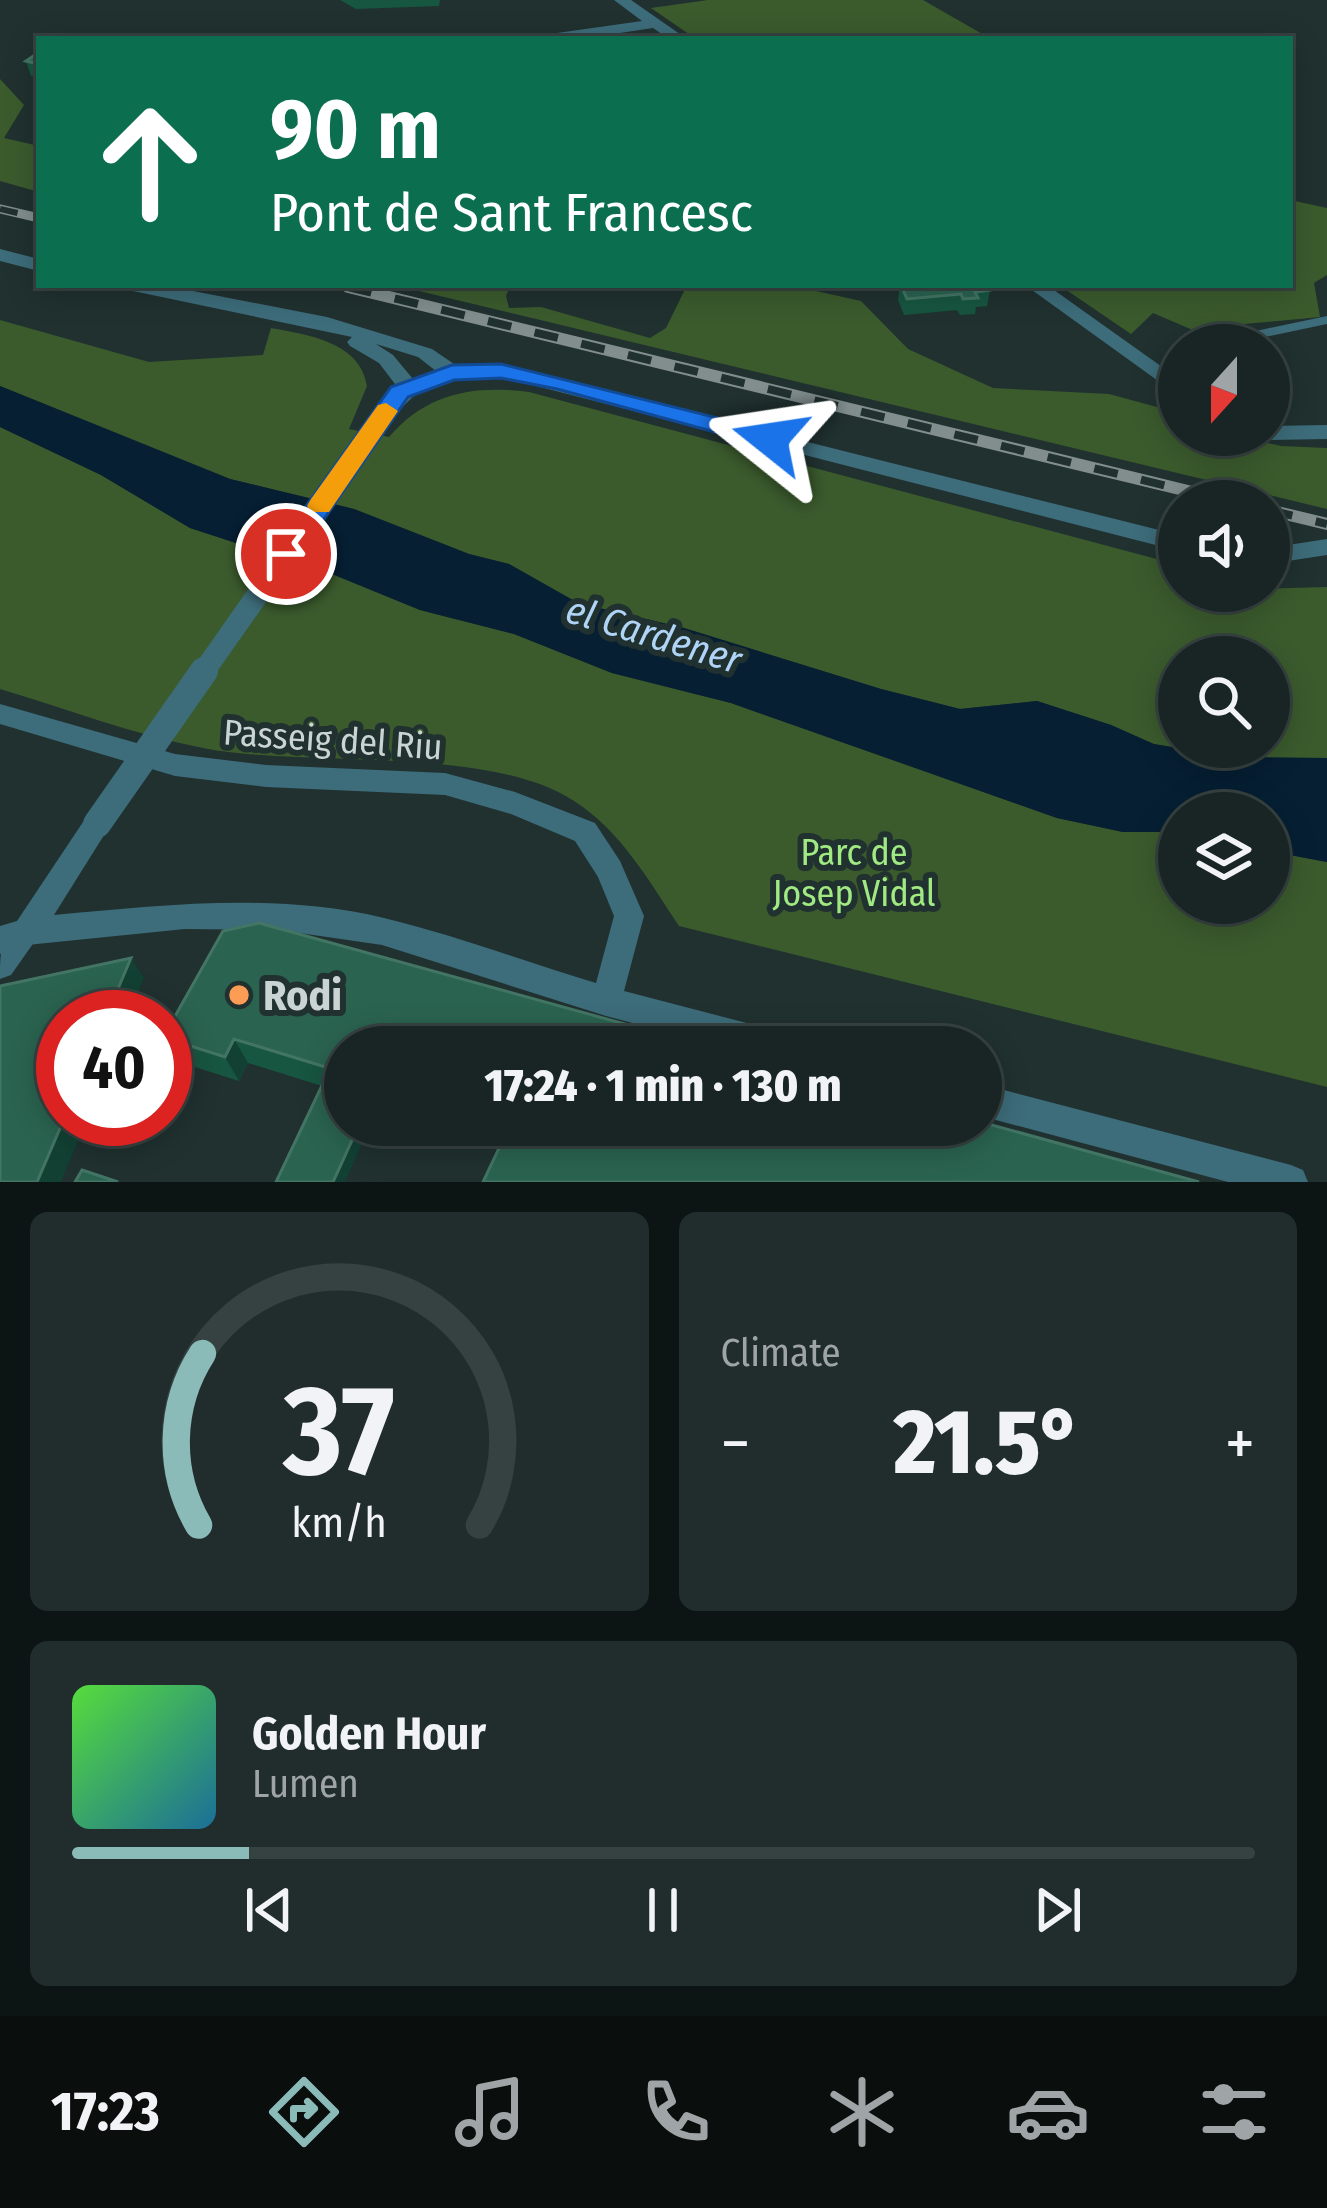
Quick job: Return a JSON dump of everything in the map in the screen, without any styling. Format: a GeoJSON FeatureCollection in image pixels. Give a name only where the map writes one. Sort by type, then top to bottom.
{"type":"FeatureCollection","features":[{"type":"Feature","properties":{"kind":"street"},"geometry":{"type":"LineString","coordinates":[[621,0],[675,36]]}},
{"type":"Feature","properties":{"kind":"street"},"geometry":{"type":"LineString","coordinates":[[570,36],[656,23]]}},
{"type":"Feature","properties":{"kind":"street"},"geometry":{"type":"LineString","coordinates":[[0,255],[36,264]]}},
{"type":"Feature","properties":{"kind":"street"},"geometry":{"type":"LineString","coordinates":[[147,288],[326,323],[425,353],[452,372]]}},
{"type":"Feature","properties":{"kind":"street"},"geometry":{"type":"LineString","coordinates":[[1039,288],[1158,374]]}},
{"type":"Feature","properties":{"kind":"street"},"geometry":{"type":"LineString","coordinates":[[257,312],[373,350],[397,369],[409,387]]}},
{"type":"Feature","properties":{"kind":"street"},"geometry":{"type":"LineString","coordinates":[[0,965],[14,935],[383,415],[409,387],[452,372],[501,371],[558,382],[1158,538]]}},
{"type":"Feature","properties":{"kind":"street"},"geometry":{"type":"LineString","coordinates":[[1290,433],[1327,432]]}},
{"type":"Feature","properties":{"kind":"street"},"geometry":{"type":"LineString","coordinates":[[1290,553],[1327,547]]}},
{"type":"Feature","properties":{"kind":"street","name":"Passeig del Riu"},"geometry":{"type":"LineString","coordinates":[[0,714],[175,765],[266,776],[445,784],[515,804],[585,832],[610,871],[629,916],[606,1001]]}},
{"type":"Feature","properties":{"kind":"street"},"geometry":{"type":"LineString","coordinates":[[14,935],[185,916],[279,917],[382,931],[701,1026]]}},
{"type":"Feature","properties":{"kind":"street"},"geometry":{"type":"LineString","coordinates":[[1002,1106],[1292,1182]]}},
{"type":"Feature","properties":{"kind":"lane"},"geometry":{"type":"LineString","coordinates":[[1290,328],[1327,320]]}},
{"type":"Feature","properties":{"kind":"green space"},"geometry":{"type":"Polygon","coordinates":[[[708,0],[923,0],[986,36],[692,36],[651,8],[708,0]]]}},
{"type":"Feature","properties":{"kind":"green space"},"geometry":{"type":"Polygon","coordinates":[[[0,79],[24,105],[4,138],[36,145],[36,191],[0,181],[0,79]]]}},
{"type":"Feature","properties":{"kind":"green space"},"geometry":{"type":"Polygon","coordinates":[[[1293,201],[1327,208],[1327,275],[1314,283],[1320,317],[1179,324],[1153,313],[1131,334],[1063,288],[1293,288],[1293,201]]]}},
{"type":"Feature","properties":{"kind":"green space"},"geometry":{"type":"Polygon","coordinates":[[[406,288],[510,288],[509,308],[541,307],[650,338],[666,328],[686,288],[802,288],[861,301],[908,349],[993,388],[1109,394],[1158,407],[1158,456],[1290,456],[1290,446],[1327,448],[1327,509],[1290,500],[1290,480],[1206,480],[406,288]]]}},
{"type":"Feature","properties":{"kind":"green space"},"geometry":{"type":"Polygon","coordinates":[[[0,320],[149,362],[263,355],[271,328],[301,334],[344,350],[362,371],[367,386],[349,429],[389,437],[419,410],[452,395],[529,392],[1158,559],[1158,612],[1290,612],[1290,588],[1327,587],[1327,758],[1290,758],[1290,636],[1158,636],[1158,745],[1037,701],[960,709],[684,628],[578,603],[509,564],[469,554],[354,509],[230,479],[0,386],[0,320]]]}},
{"type":"Feature","properties":{"kind":"green space","name":"Parc de Josep Vidal"},"geometry":{"type":"Polygon","coordinates":[[[0,427],[101,475],[190,528],[332,574],[420,610],[514,634],[612,673],[731,703],[1057,818],[1123,832],[1158,832],[1158,924],[1290,924],[1290,855],[1327,862],[1327,1087],[679,926],[606,827],[574,801],[538,783],[446,765],[203,748],[0,689],[0,427]]]}},
{"type":"Feature","properties":{"kind":"water","name":"el Cardener"},"geometry":{"type":"Polygon","coordinates":[[[0,386],[230,479],[354,509],[469,554],[509,564],[578,603],[684,628],[960,709],[1037,701],[1111,725],[1158,745],[1158,768],[1290,768],[1290,758],[1327,758],[1327,862],[1290,855],[1290,792],[1158,792],[1158,832],[1123,832],[1057,818],[731,703],[612,673],[514,634],[420,610],[332,574],[190,528],[101,475],[0,427],[0,386]]]}},
{"type":"Feature","properties":{"kind":"building"},"geometry":{"type":"Polygon","coordinates":[[[902,288],[990,290],[975,292],[978,298],[963,299],[961,294],[907,299],[902,288]]]}},
{"type":"Feature","properties":{"kind":"building"},"geometry":{"type":"Polygon","coordinates":[[[259,923],[632,1026],[324,1026],[324,1067],[234,1039],[225,1057],[192,1047],[190,990],[223,931],[259,923]]]}},
{"type":"Feature","properties":{"kind":"building"},"geometry":{"type":"Polygon","coordinates":[[[131,958],[117,990],[36,990],[36,1146],[52,1146],[37,1182],[0,1182],[0,986],[131,958]]]}},
{"type":"Feature","properties":{"kind":"building"},"geometry":{"type":"Polygon","coordinates":[[[324,1081],[324,1146],[349,1146],[333,1182],[276,1182],[324,1081]]]}},
{"type":"Feature","properties":{"kind":"building"},"geometry":{"type":"Polygon","coordinates":[[[1002,1128],[1199,1182],[483,1182],[500,1146],[1002,1146],[1002,1128]]]}},
{"type":"Feature","properties":{"kind":"building"},"geometry":{"type":"Polygon","coordinates":[[[82,1170],[118,1182],[75,1182],[82,1170]]]}},
{"type":"Feature","properties":{"kind":"railway"},"geometry":{"type":"LineString","coordinates":[[0,209],[36,217]]}},
{"type":"Feature","properties":{"kind":"railway"},"geometry":{"type":"LineString","coordinates":[[355,289],[361,290]]}},
{"type":"Feature","properties":{"kind":"railway"},"geometry":{"type":"LineString","coordinates":[[355,289],[1158,484]]}},
{"type":"Feature","properties":{"kind":"railway"},"geometry":{"type":"LineString","coordinates":[[1290,515],[1327,524]]}},
{"type":"Feature","properties":{"kind":"slow traffic"},"geometry":{"type":"LineString","coordinates":[[320,506],[386,411]]}},
{"type":"Feature","properties":{"kind":"place","name":"Rodi"},"geometry":{"type":"Point","coordinates":[239,995]}},
{"type":"Feature","properties":{"kind":"route"},"geometry":{"type":"LineString","coordinates":[[286,554],[400,392],[452,372],[501,371],[558,382],[770,439]]}}]}
